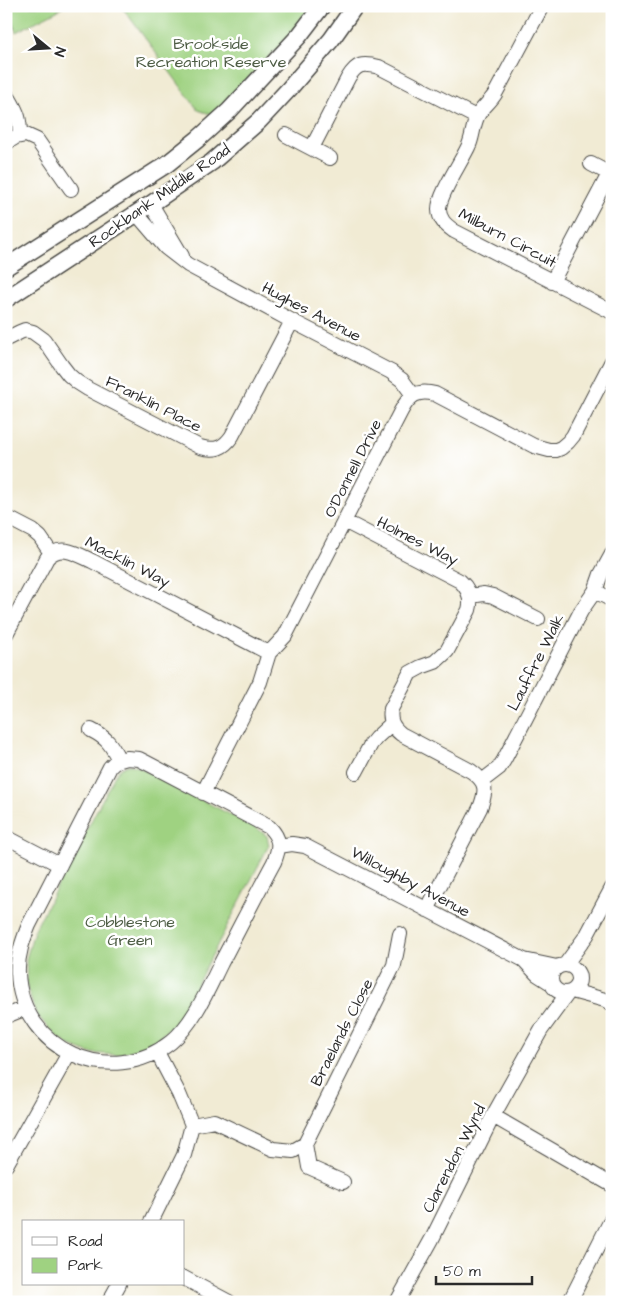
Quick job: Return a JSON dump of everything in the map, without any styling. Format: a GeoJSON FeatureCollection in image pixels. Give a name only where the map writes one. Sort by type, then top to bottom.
{"type":"FeatureCollection","features":[{"type":"Feature","properties":{"kind":"street","name":"Rockbank Middle Road"},"geometry":{"type":"LineString","coordinates":[[6,267],[167,164],[198,139],[229,111],[299,36],[322,6]]}},
{"type":"Feature","properties":{"kind":"street","name":"Rockbank Middle Road"},"geometry":{"type":"LineString","coordinates":[[6,298],[212,162],[259,121],[289,89],[331,40],[355,6]]}},
{"type":"Feature","properties":{"kind":"street","name":"Milburn Circuit"},"geometry":{"type":"LineString","coordinates":[[542,6],[495,94],[476,117],[468,147],[440,204],[440,217],[454,231],[612,312]]}},
{"type":"Feature","properties":{"kind":"street"},"geometry":{"type":"LineString","coordinates":[[312,148],[348,78],[353,70],[363,64],[379,67],[476,117]]}},
{"type":"Feature","properties":{"kind":"street"},"geometry":{"type":"LineString","coordinates":[[9,98],[18,114],[20,136]]}},
{"type":"Feature","properties":{"kind":"street"},"geometry":{"type":"LineString","coordinates":[[6,143],[16,137],[26,135],[37,140],[71,189]]}},
{"type":"Feature","properties":{"kind":"street"},"geometry":{"type":"LineString","coordinates":[[286,135],[330,158]]}},
{"type":"Feature","properties":{"kind":"street"},"geometry":{"type":"LineString","coordinates":[[198,139],[214,146],[234,142]]}},
{"type":"Feature","properties":{"kind":"street"},"geometry":{"type":"LineString","coordinates":[[552,282],[610,174],[591,164]]}},
{"type":"Feature","properties":{"kind":"street"},"geometry":{"type":"LineString","coordinates":[[128,190],[151,204],[188,265]]}},
{"type":"Feature","properties":{"kind":"street"},"geometry":{"type":"LineString","coordinates":[[128,190],[136,213]]}},
{"type":"Feature","properties":{"kind":"street","name":"Hughes Avenue"},"geometry":{"type":"LineString","coordinates":[[136,213],[166,248],[188,265],[398,376],[413,395]]}},
{"type":"Feature","properties":{"kind":"street","name":"Franklin Place"},"geometry":{"type":"LineString","coordinates":[[9,337],[25,330],[33,332],[44,340],[69,375],[77,382],[200,446],[214,449],[224,446],[232,436],[292,321]]}},
{"type":"Feature","properties":{"kind":"street"},"geometry":{"type":"LineString","coordinates":[[413,395],[427,392],[435,394],[534,446],[556,450],[561,448],[573,436],[612,361]]}},
{"type":"Feature","properties":{"kind":"street","name":"O'Donnell Drive"},"geometry":{"type":"LineString","coordinates":[[203,793],[260,682],[269,653],[285,636],[406,402],[413,395]]}},
{"type":"Feature","properties":{"kind":"street"},"geometry":{"type":"LineString","coordinates":[[6,517],[33,531],[40,537],[51,553],[41,567],[6,634]]}},
{"type":"Feature","properties":{"kind":"street","name":"Holmes Way"},"geometry":{"type":"LineString","coordinates":[[344,521],[460,582],[468,590],[470,596]]}},
{"type":"Feature","properties":{"kind":"street","name":"Macklin Way"},"geometry":{"type":"LineString","coordinates":[[51,553],[67,550],[74,553],[269,653]]}},
{"type":"Feature","properties":{"kind":"street","name":"Lauffre Walk"},"geometry":{"type":"LineString","coordinates":[[482,781],[499,768],[504,760],[581,611],[595,591],[601,574],[612,554]]}},
{"type":"Feature","properties":{"kind":"street"},"geometry":{"type":"LineString","coordinates":[[595,591],[612,600]]}},
{"type":"Feature","properties":{"kind":"street"},"geometry":{"type":"LineString","coordinates":[[427,910],[480,808],[485,792],[482,781],[470,771],[394,730],[390,715],[391,709],[410,673],[436,662],[447,652],[469,610],[470,596],[484,594],[493,596],[538,618]]}},
{"type":"Feature","properties":{"kind":"street"},"geometry":{"type":"LineString","coordinates":[[356,772],[371,744],[392,724]]}},
{"type":"Feature","properties":{"kind":"street"},"geometry":{"type":"LineString","coordinates":[[91,730],[108,741],[119,760]]}},
{"type":"Feature","properties":{"kind":"street"},"geometry":{"type":"LineString","coordinates":[[127,758],[138,759],[269,827],[278,839],[279,846],[274,862],[196,1010],[184,1029],[157,1052],[133,1061],[105,1063],[86,1060],[69,1053],[42,1032],[32,1021],[26,1008],[18,973],[22,941],[29,925],[110,767],[119,760],[127,758]]}},
{"type":"Feature","properties":{"kind":"street"},"geometry":{"type":"LineString","coordinates":[[6,837],[60,865]]}},
{"type":"Feature","properties":{"kind":"street","name":"Willoughby Avenue"},"geometry":{"type":"LineString","coordinates":[[279,846],[292,844],[305,846],[524,960],[569,969]]}},
{"type":"Feature","properties":{"kind":"street"},"geometry":{"type":"LineString","coordinates":[[608,1002],[570,992],[561,993],[553,986],[551,974],[569,969],[612,888]]}},
{"type":"Feature","properties":{"kind":"street","name":"Braelands Close"},"geometry":{"type":"LineString","coordinates":[[305,1144],[394,965],[400,934]]}},
{"type":"Feature","properties":{"kind":"street","name":"Willoughby Avenue"},"geometry":{"type":"LineString","coordinates":[[524,960],[537,974],[553,986]]}},
{"type":"Feature","properties":{"kind":"street"},"geometry":{"type":"LineString","coordinates":[[569,969],[579,982],[578,986],[570,992]]}},
{"type":"Feature","properties":{"kind":"street"},"geometry":{"type":"LineString","coordinates":[[569,969],[608,1002]]}},
{"type":"Feature","properties":{"kind":"street","name":"Clarendon Wynd"},"geometry":{"type":"LineString","coordinates":[[541,1030],[553,986]]}},
{"type":"Feature","properties":{"kind":"street","name":"Clarendon Wynd"},"geometry":{"type":"LineString","coordinates":[[397,1302],[432,1238],[493,1116],[541,1030],[570,992]]}},
{"type":"Feature","properties":{"kind":"street"},"geometry":{"type":"LineString","coordinates":[[6,1016],[26,1008]]}},
{"type":"Feature","properties":{"kind":"street"},"geometry":{"type":"LineString","coordinates":[[152,1220],[184,1155],[192,1125],[179,1094],[157,1052]]}},
{"type":"Feature","properties":{"kind":"street"},"geometry":{"type":"LineString","coordinates":[[6,1165],[69,1053]]}},
{"type":"Feature","properties":{"kind":"street"},"geometry":{"type":"LineString","coordinates":[[493,1116],[612,1185]]}},
{"type":"Feature","properties":{"kind":"street"},"geometry":{"type":"LineString","coordinates":[[192,1125],[214,1121],[273,1149],[293,1151],[305,1144],[309,1167],[343,1182]]}},
{"type":"Feature","properties":{"kind":"street"},"geometry":{"type":"LineString","coordinates":[[568,1302],[612,1218]]}},
{"type":"Feature","properties":{"kind":"street"},"geometry":{"type":"LineString","coordinates":[[185,1279],[229,1302]]}},
{"type":"Feature","properties":{"kind":"street"},"geometry":{"type":"LineString","coordinates":[[109,1302],[118,1286]]}},
{"type":"Feature","properties":{"kind":"green space"},"geometry":{"type":"Polygon","coordinates":[[[7,6],[63,6],[16,32],[7,6]]]}},
{"type":"Feature","properties":{"kind":"green space","name":"Brookside Recreation Reserve"},"geometry":{"type":"Polygon","coordinates":[[[118,6],[313,6],[296,29],[213,115],[198,110],[125,11],[118,6]]]}},
{"type":"Feature","properties":{"kind":"green space","name":"Cobblestone Green"},"geometry":{"type":"Polygon","coordinates":[[[128,765],[138,767],[258,829],[267,836],[269,845],[178,1021],[151,1044],[117,1055],[89,1053],[70,1046],[56,1036],[36,1014],[27,988],[26,959],[34,931],[113,779],[119,770],[128,765]]]}}]}
